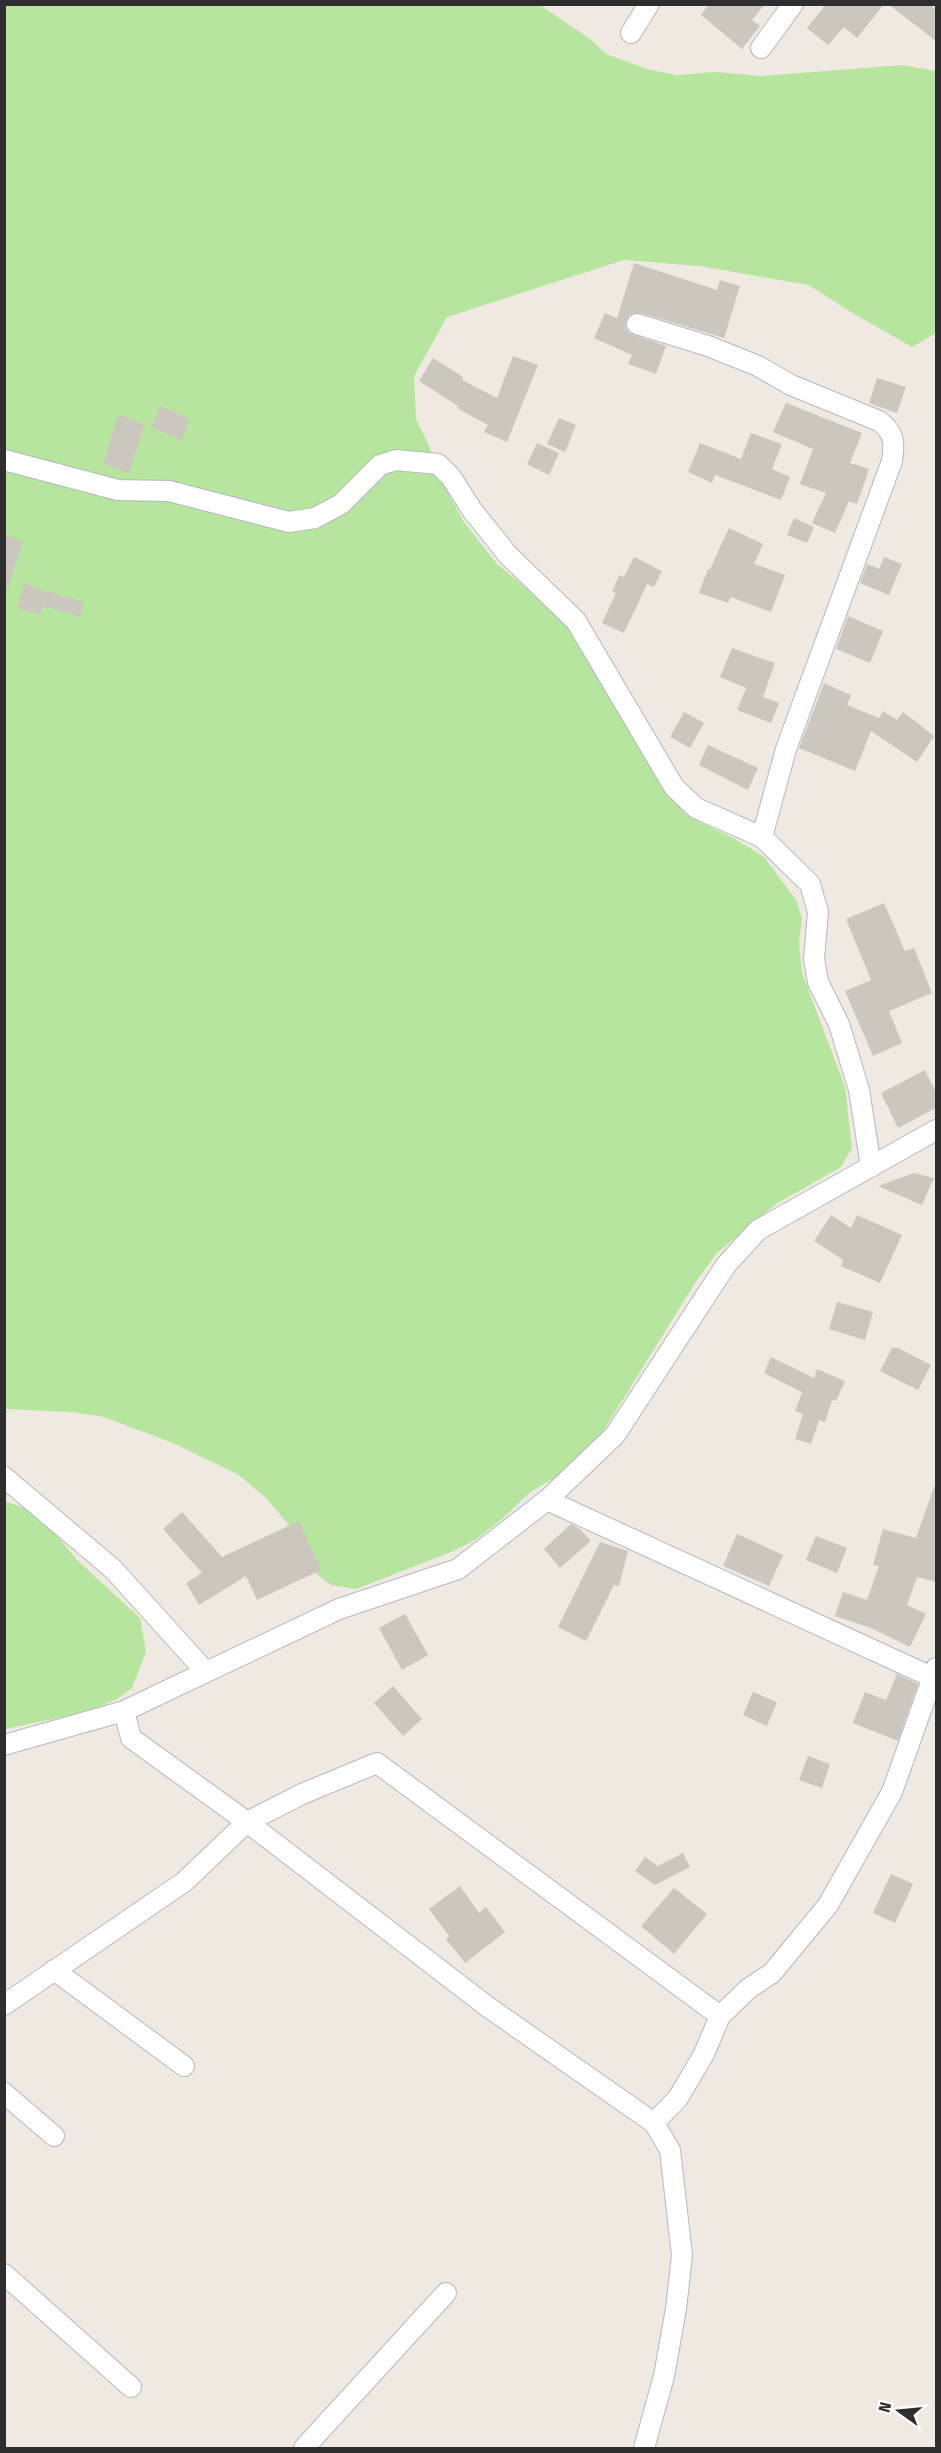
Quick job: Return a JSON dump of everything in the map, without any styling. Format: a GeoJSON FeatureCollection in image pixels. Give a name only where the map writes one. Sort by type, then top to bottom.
{"type":"FeatureCollection","features":[{"type":"Feature","properties":{"kind":"street"},"geometry":{"type":"LineString","coordinates":[[631,33],[649,4]]}},
{"type":"Feature","properties":{"kind":"street"},"geometry":{"type":"LineString","coordinates":[[761,48],[793,4]]}},
{"type":"Feature","properties":{"kind":"street"},"geometry":{"type":"LineString","coordinates":[[637,324],[708,346],[758,366],[791,385],[879,421],[893,435],[891,461],[786,749],[762,837]]}},
{"type":"Feature","properties":{"kind":"street"},"geometry":{"type":"LineString","coordinates":[[4,460],[118,490],[169,491],[289,522],[315,518],[341,504],[381,465],[396,460],[438,464],[451,477],[472,510],[508,555],[576,621],[674,787],[696,808],[762,837],[810,884],[818,912],[814,959],[818,982],[839,1024],[859,1090],[871,1167]]}},
{"type":"Feature","properties":{"kind":"street"},"geometry":{"type":"LineString","coordinates":[[4,1745],[124,1711],[339,1609],[458,1569],[548,1500],[615,1435],[726,1265],[758,1230],[936,1130]]}},
{"type":"Feature","properties":{"kind":"street"},"geometry":{"type":"LineString","coordinates":[[4,1477],[113,1569],[206,1672]]}},
{"type":"Feature","properties":{"kind":"street"},"geometry":{"type":"LineString","coordinates":[[548,1500],[935,1674],[892,1792],[828,1905],[772,1972],[748,1989],[720,2016],[704,2054],[678,2098],[654,2123]]}},
{"type":"Feature","properties":{"kind":"street"},"geometry":{"type":"LineString","coordinates":[[124,1711],[131,1738],[247,1822],[488,2007],[654,2123],[670,2150],[681,2255],[676,2309],[664,2376],[644,2448]]}},
{"type":"Feature","properties":{"kind":"street"},"geometry":{"type":"LineString","coordinates":[[4,2005],[184,1882],[247,1822],[302,1794],[377,1764],[720,2016]]}},
{"type":"Feature","properties":{"kind":"street"},"geometry":{"type":"LineString","coordinates":[[54,1970],[184,2066]]}},
{"type":"Feature","properties":{"kind":"street"},"geometry":{"type":"LineString","coordinates":[[4,2093],[54,2136]]}},
{"type":"Feature","properties":{"kind":"street"},"geometry":{"type":"LineString","coordinates":[[4,2274],[131,2386]]}},
{"type":"Feature","properties":{"kind":"street"},"geometry":{"type":"LineString","coordinates":[[304,2448],[446,2293]]}},
{"type":"Feature","properties":{"kind":"green space"},"geometry":{"type":"Polygon","coordinates":[[[4,5],[540,5],[590,39],[606,54],[647,69],[676,75],[716,72],[762,76],[902,65],[936,71],[936,333],[912,347],[808,285],[700,266],[624,260],[447,317],[414,376],[416,419],[430,448],[438,475],[464,522],[497,564],[566,624],[665,790],[686,815],[735,839],[764,857],[796,900],[802,918],[799,943],[802,973],[845,1087],[852,1148],[841,1167],[776,1204],[717,1253],[695,1283],[599,1438],[563,1473],[530,1492],[502,1519],[475,1540],[451,1552],[356,1589],[331,1585],[312,1570],[304,1549],[288,1524],[266,1498],[239,1475],[173,1443],[104,1417],[72,1412],[5,1409],[4,5]]]}},
{"type":"Feature","properties":{"kind":"green space"},"geometry":{"type":"Polygon","coordinates":[[[4,1503],[30,1510],[49,1526],[77,1560],[140,1618],[146,1652],[132,1688],[117,1699],[86,1712],[5,1729],[4,1503]]]}},
{"type":"Feature","properties":{"kind":"building"},"geometry":{"type":"Polygon","coordinates":[[[709,4],[765,4],[752,20],[760,26],[742,49],[701,15],[709,4]]]}},
{"type":"Feature","properties":{"kind":"building"},"geometry":{"type":"Polygon","coordinates":[[[826,4],[884,4],[857,38],[844,27],[828,45],[807,28],[826,4]]]}},
{"type":"Feature","properties":{"kind":"building"},"geometry":{"type":"Polygon","coordinates":[[[888,4],[930,4],[936,10],[936,41],[888,4]]]}},
{"type":"Feature","properties":{"kind":"building"},"geometry":{"type":"Polygon","coordinates":[[[634,263],[717,290],[720,280],[740,286],[724,338],[641,313],[629,315],[625,326],[629,333],[666,346],[656,374],[628,364],[632,355],[594,338],[605,313],[617,318],[634,263]]]}},
{"type":"Feature","properties":{"kind":"building"},"geometry":{"type":"Polygon","coordinates":[[[513,356],[538,365],[507,442],[484,432],[488,425],[457,408],[458,406],[419,381],[433,358],[463,377],[462,380],[497,398],[513,356]]]}},
{"type":"Feature","properties":{"kind":"building"},"geometry":{"type":"Polygon","coordinates":[[[877,378],[906,387],[897,413],[869,403],[877,378]]]}},
{"type":"Feature","properties":{"kind":"building"},"geometry":{"type":"Polygon","coordinates":[[[786,403],[862,433],[850,463],[869,469],[857,504],[849,501],[835,533],[812,523],[826,493],[800,484],[813,449],[773,432],[786,403]]]}},
{"type":"Feature","properties":{"kind":"building"},"geometry":{"type":"Polygon","coordinates":[[[161,406],[190,419],[181,440],[151,427],[161,406]]]}},
{"type":"Feature","properties":{"kind":"building"},"geometry":{"type":"Polygon","coordinates":[[[118,415],[145,424],[129,473],[103,464],[118,415]]]}},
{"type":"Feature","properties":{"kind":"building"},"geometry":{"type":"Polygon","coordinates":[[[559,418],[576,425],[565,452],[547,444],[559,418]]]}},
{"type":"Feature","properties":{"kind":"building"},"geometry":{"type":"Polygon","coordinates":[[[751,433],[782,444],[772,469],[790,477],[781,500],[715,475],[712,483],[688,472],[700,443],[741,459],[751,433]]]}},
{"type":"Feature","properties":{"kind":"building"},"geometry":{"type":"Polygon","coordinates":[[[537,443],[559,453],[549,475],[527,464],[537,443]]]}},
{"type":"Feature","properties":{"kind":"building"},"geometry":{"type":"Polygon","coordinates":[[[794,518],[814,527],[807,543],[787,535],[794,518]]]}},
{"type":"Feature","properties":{"kind":"building"},"geometry":{"type":"Polygon","coordinates":[[[729,528],[763,544],[754,564],[785,575],[771,612],[731,597],[728,603],[699,593],[708,569],[729,528]]]}},
{"type":"Feature","properties":{"kind":"building"},"geometry":{"type":"Polygon","coordinates":[[[4,535],[23,541],[8,588],[4,588],[4,535]]]}},
{"type":"Feature","properties":{"kind":"building"},"geometry":{"type":"Polygon","coordinates":[[[634,557],[662,571],[654,587],[647,584],[624,633],[602,623],[616,593],[612,592],[619,575],[624,577],[634,557]]]}},
{"type":"Feature","properties":{"kind":"building"},"geometry":{"type":"Polygon","coordinates":[[[884,557],[902,564],[889,595],[860,583],[867,564],[879,569],[884,557]]]}},
{"type":"Feature","properties":{"kind":"building"},"geometry":{"type":"Polygon","coordinates":[[[24,584],[84,602],[80,616],[43,606],[40,615],[17,608],[24,584]]]}},
{"type":"Feature","properties":{"kind":"building"},"geometry":{"type":"Polygon","coordinates":[[[848,616],[883,631],[870,663],[836,649],[848,616]]]}},
{"type":"Feature","properties":{"kind":"building"},"geometry":{"type":"Polygon","coordinates":[[[732,648],[775,663],[763,697],[779,703],[771,723],[737,710],[746,688],[720,677],[732,648]]]}},
{"type":"Feature","properties":{"kind":"building"},"geometry":{"type":"Polygon","coordinates":[[[824,683],[851,695],[847,705],[879,718],[883,711],[897,720],[903,712],[934,736],[917,762],[871,731],[855,771],[799,748],[824,683]]]}},
{"type":"Feature","properties":{"kind":"building"},"geometry":{"type":"Polygon","coordinates":[[[684,712],[704,723],[690,748],[670,737],[684,712]]]}},
{"type":"Feature","properties":{"kind":"building"},"geometry":{"type":"Polygon","coordinates":[[[708,745],[758,768],[748,790],[699,765],[708,745]]]}},
{"type":"Feature","properties":{"kind":"building"},"geometry":{"type":"Polygon","coordinates":[[[884,903],[905,951],[914,948],[932,993],[889,1011],[902,1043],[873,1056],[845,991],[871,980],[846,919],[884,903]]]}},
{"type":"Feature","properties":{"kind":"building"},"geometry":{"type":"Polygon","coordinates":[[[925,1070],[936,1093],[936,1108],[898,1128],[881,1093],[925,1070]]]}},
{"type":"Feature","properties":{"kind":"building"},"geometry":{"type":"Polygon","coordinates":[[[914,1173],[934,1178],[922,1205],[878,1186],[914,1173]]]}},
{"type":"Feature","properties":{"kind":"building"},"geometry":{"type":"Polygon","coordinates":[[[831,1215],[851,1228],[857,1215],[902,1235],[880,1283],[841,1266],[843,1260],[814,1241],[831,1215]]]}},
{"type":"Feature","properties":{"kind":"building"},"geometry":{"type":"Polygon","coordinates":[[[837,1302],[873,1312],[865,1340],[829,1329],[837,1302]]]}},
{"type":"Feature","properties":{"kind":"building"},"geometry":{"type":"Polygon","coordinates":[[[892,1348],[898,1348],[931,1365],[918,1390],[880,1371],[892,1348]]]}},
{"type":"Feature","properties":{"kind":"building"},"geometry":{"type":"Polygon","coordinates":[[[771,1357],[814,1378],[817,1369],[845,1381],[836,1401],[832,1400],[825,1422],[819,1420],[811,1444],[795,1439],[803,1414],[795,1411],[802,1392],[764,1373],[771,1357]]]}},
{"type":"Feature","properties":{"kind":"building"},"geometry":{"type":"Polygon","coordinates":[[[934,1487],[936,1488],[936,1582],[917,1577],[907,1605],[926,1614],[910,1647],[871,1628],[835,1616],[843,1592],[867,1600],[879,1566],[873,1565],[883,1529],[916,1538],[934,1487]]]}},
{"type":"Feature","properties":{"kind":"building"},"geometry":{"type":"Polygon","coordinates":[[[182,1512],[222,1557],[299,1521],[321,1570],[257,1600],[246,1576],[199,1605],[186,1583],[202,1573],[163,1529],[182,1512]]]}},
{"type":"Feature","properties":{"kind":"building"},"geometry":{"type":"Polygon","coordinates":[[[571,1524],[580,1529],[591,1541],[560,1568],[544,1549],[571,1524]]]}},
{"type":"Feature","properties":{"kind":"building"},"geometry":{"type":"Polygon","coordinates":[[[737,1534],[783,1555],[769,1586],[723,1566],[737,1534]]]}},
{"type":"Feature","properties":{"kind":"building"},"geometry":{"type":"Polygon","coordinates":[[[816,1536],[847,1548],[837,1573],[806,1560],[816,1536]]]}},
{"type":"Feature","properties":{"kind":"building"},"geometry":{"type":"Polygon","coordinates":[[[600,1542],[628,1551],[619,1586],[614,1585],[586,1641],[558,1627],[600,1542]]]}},
{"type":"Feature","properties":{"kind":"building"},"geometry":{"type":"Polygon","coordinates":[[[405,1614],[428,1655],[402,1670],[379,1628],[405,1614]]]}},
{"type":"Feature","properties":{"kind":"building"},"geometry":{"type":"Polygon","coordinates":[[[897,1674],[918,1684],[898,1741],[853,1723],[865,1692],[886,1700],[897,1674]]]}},
{"type":"Feature","properties":{"kind":"building"},"geometry":{"type":"Polygon","coordinates":[[[393,1686],[422,1719],[403,1736],[374,1703],[393,1686]]]}},
{"type":"Feature","properties":{"kind":"building"},"geometry":{"type":"Polygon","coordinates":[[[753,1692],[777,1702],[767,1726],[743,1715],[753,1692]]]}},
{"type":"Feature","properties":{"kind":"building"},"geometry":{"type":"Polygon","coordinates":[[[808,1756],[830,1764],[822,1788],[799,1780],[808,1756]]]}},
{"type":"Feature","properties":{"kind":"building"},"geometry":{"type":"Polygon","coordinates":[[[683,1853],[690,1867],[655,1885],[635,1871],[645,1857],[658,1866],[683,1853]]]}},
{"type":"Feature","properties":{"kind":"building"},"geometry":{"type":"Polygon","coordinates":[[[891,1874],[913,1884],[895,1923],[873,1913],[891,1874]]]}},
{"type":"Feature","properties":{"kind":"building"},"geometry":{"type":"Polygon","coordinates":[[[460,1886],[479,1913],[486,1907],[505,1932],[465,1963],[446,1939],[449,1936],[429,1909],[460,1886]]]}},
{"type":"Feature","properties":{"kind":"building"},"geometry":{"type":"Polygon","coordinates":[[[674,1888],[707,1914],[674,1954],[641,1926],[674,1888]]]}}]}
